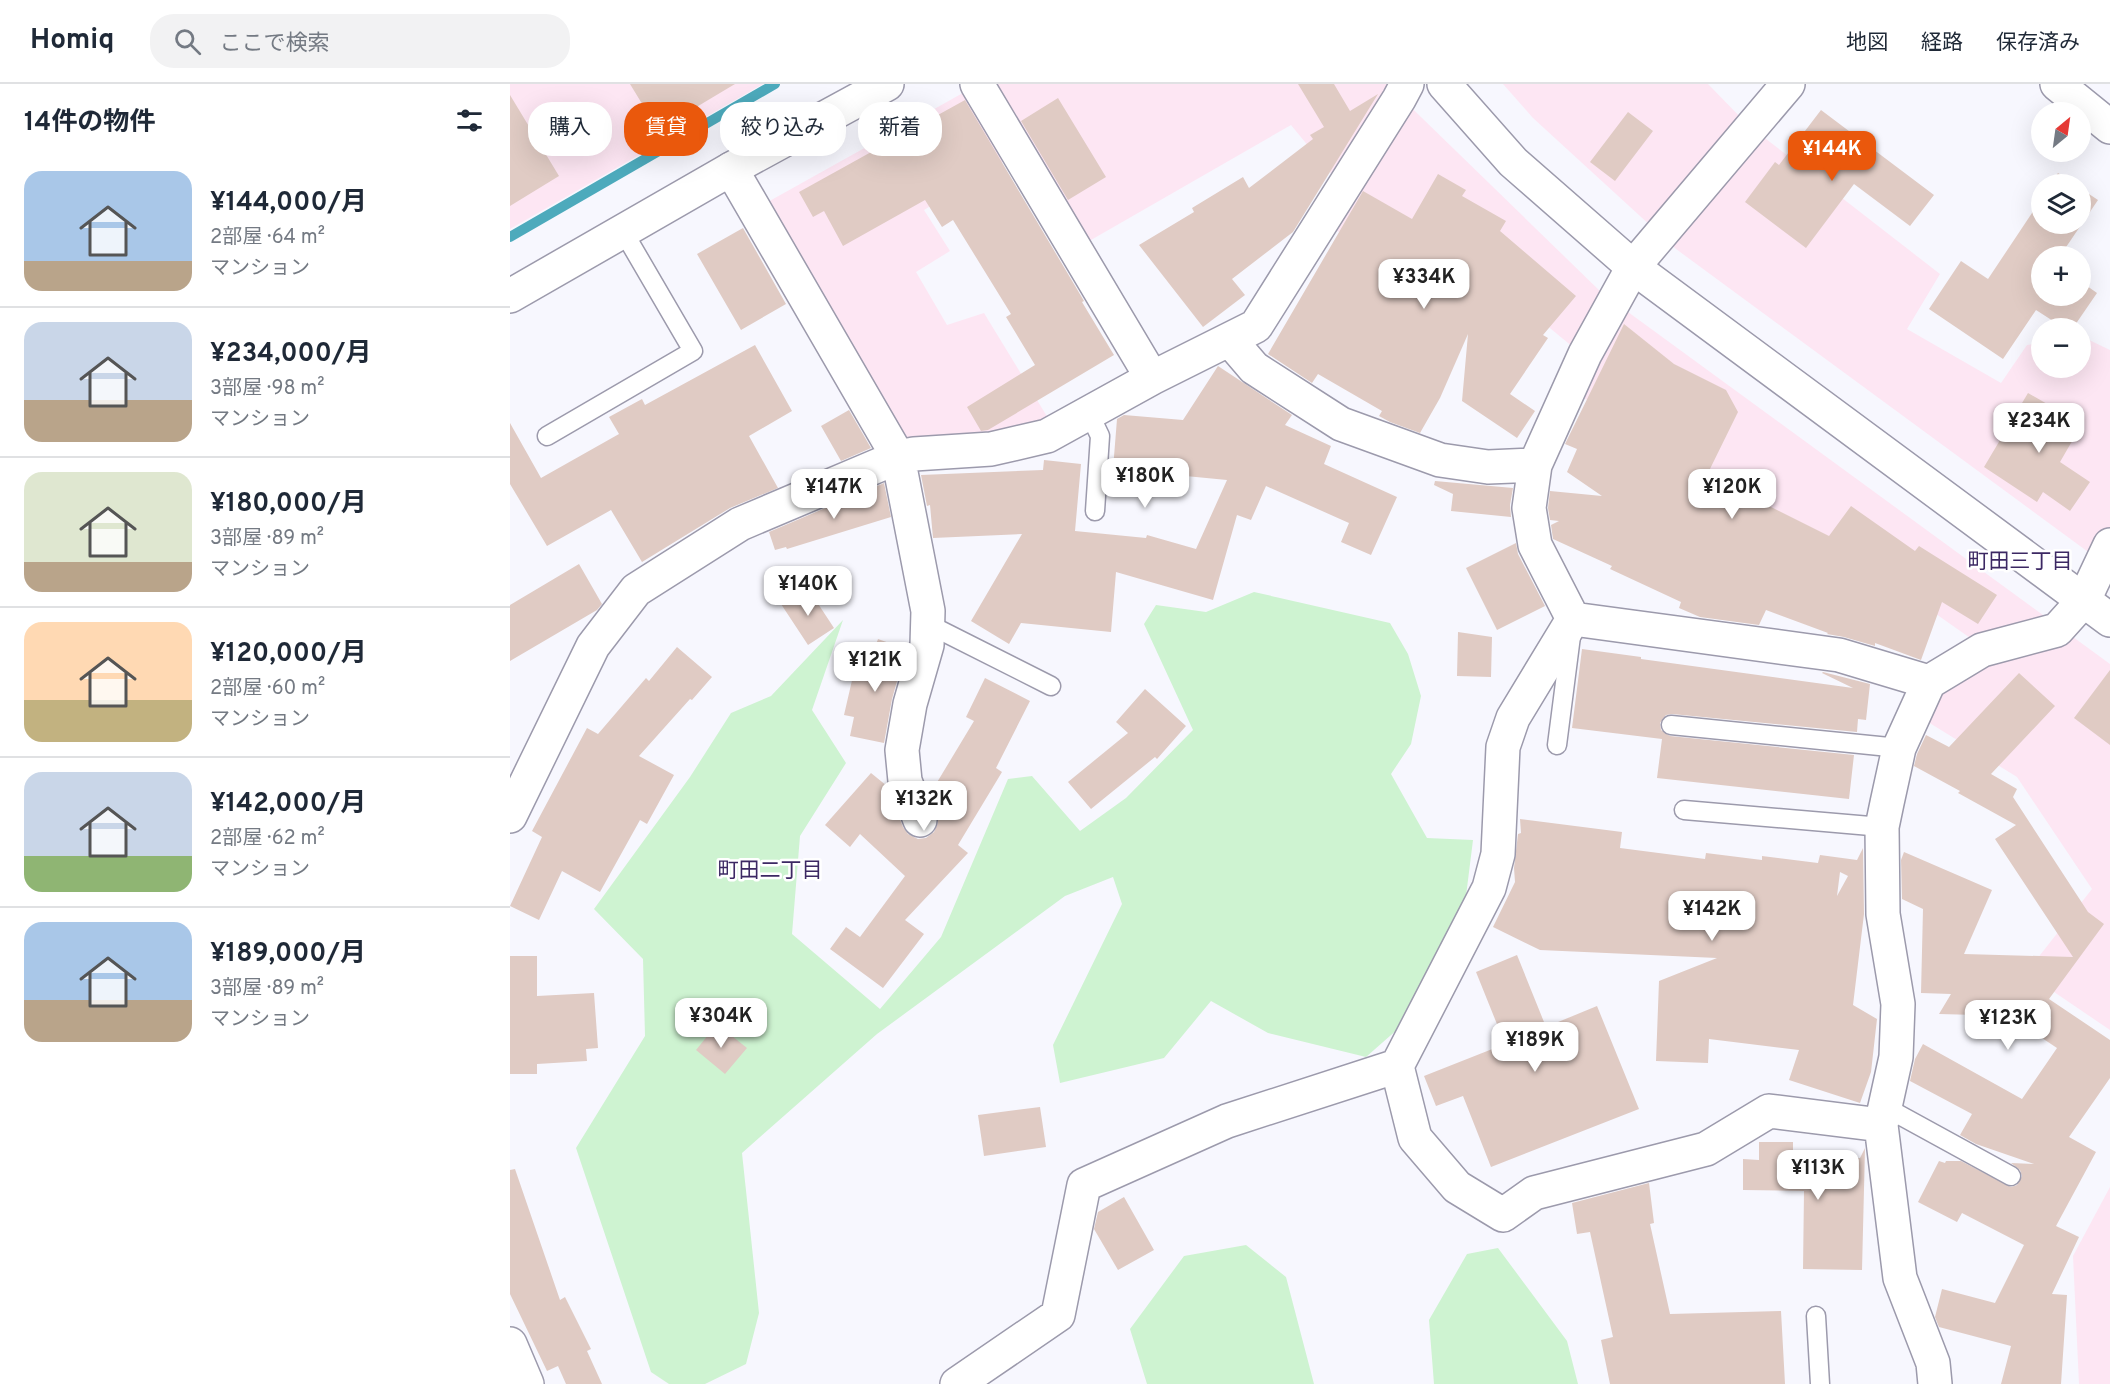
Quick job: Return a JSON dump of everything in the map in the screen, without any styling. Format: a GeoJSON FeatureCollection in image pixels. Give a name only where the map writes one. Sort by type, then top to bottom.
{"type":"FeatureCollection","features":[{"type":"Feature","properties":{"kind":"street"},"geometry":{"type":"LineString","coordinates":[[510,296],[731,169],[887,84]]}},
{"type":"Feature","properties":{"kind":"street"},"geometry":{"type":"LineString","coordinates":[[977,84],[1152,378]]}},
{"type":"Feature","properties":{"kind":"street"},"geometry":{"type":"LineString","coordinates":[[510,816],[593,646],[636,590],[740,524],[898,457],[991,450],[1047,436],[1152,378],[1256,326],[1407,84]]}},
{"type":"Feature","properties":{"kind":"street"},"geometry":{"type":"LineString","coordinates":[[1444,84],[1513,162],[1633,267],[2110,620]]}},
{"type":"Feature","properties":{"kind":"street"},"geometry":{"type":"LineString","coordinates":[[1573,620],[1534,545],[1529,508],[1535,465],[1585,354],[1633,267],[1788,84]]}},
{"type":"Feature","properties":{"kind":"street"},"geometry":{"type":"LineString","coordinates":[[2057,84],[2110,127]]}},
{"type":"Feature","properties":{"kind":"street"},"geometry":{"type":"LineString","coordinates":[[731,169],[898,457],[928,611],[927,645],[910,704],[902,750],[905,781],[920,820]]}},
{"type":"Feature","properties":{"kind":"street"},"geometry":{"type":"LineString","coordinates":[[1230,340],[1254,368],[1341,424],[1440,460],[1488,467],[1535,465]]}},
{"type":"Feature","properties":{"kind":"street"},"geometry":{"type":"LineString","coordinates":[[1935,1384],[1933,1363],[1900,1278],[1883,1116],[1896,1058],[1898,1004],[1882,914],[1882,827],[1899,748],[1929,682],[1982,650],[2057,630],[2084,600],[2110,545]]}},
{"type":"Feature","properties":{"kind":"street"},"geometry":{"type":"LineString","coordinates":[[1573,620],[1839,655],[1929,682]]}},
{"type":"Feature","properties":{"kind":"street"},"geometry":{"type":"LineString","coordinates":[[1573,620],[1514,718],[1503,747],[1498,854],[1489,888],[1397,1066],[1414,1138],[1457,1187],[1503,1215],[1534,1193],[1706,1149],[1769,1111],[1883,1116]]}},
{"type":"Feature","properties":{"kind":"street"},"geometry":{"type":"LineString","coordinates":[[957,1384],[1058,1315],[1084,1185],[1227,1121],[1397,1066]]}},
{"type":"Feature","properties":{"kind":"street"},"geometry":{"type":"LineString","coordinates":[[510,1344],[527,1384]]}},
{"type":"Feature","properties":{"kind":"lane"},"geometry":{"type":"LineString","coordinates":[[547,436],[693,351],[623,231]]}},
{"type":"Feature","properties":{"kind":"lane"},"geometry":{"type":"LineString","coordinates":[[1089,413],[1100,436],[1095,511]]}},
{"type":"Feature","properties":{"kind":"lane"},"geometry":{"type":"LineString","coordinates":[[1557,745],[1573,620]]}},
{"type":"Feature","properties":{"kind":"lane"},"geometry":{"type":"LineString","coordinates":[[928,624],[1051,686]]}},
{"type":"Feature","properties":{"kind":"lane"},"geometry":{"type":"LineString","coordinates":[[1671,725],[1899,748]]}},
{"type":"Feature","properties":{"kind":"lane"},"geometry":{"type":"LineString","coordinates":[[1684,810],[1882,827]]}},
{"type":"Feature","properties":{"kind":"lane"},"geometry":{"type":"LineString","coordinates":[[1883,1116],[2010,1176]]}},
{"type":"Feature","properties":{"kind":"lane"},"geometry":{"type":"LineString","coordinates":[[1816,1316],[1820,1384]]}},
{"type":"Feature","properties":{"kind":"shaded area"},"geometry":{"type":"Polygon","coordinates":[[[510,84],[763,84],[732,102],[720,102],[720,109],[708,116],[708,102],[624,102],[624,156],[637,156],[510,229],[510,84]]]}},
{"type":"Feature","properties":{"kind":"shaded area"},"geometry":{"type":"Polygon","coordinates":[[[979,84],[1387,84],[1602,293],[2110,664],[2110,1030],[2026,973],[2092,889],[2017,777],[1928,722],[1938,695],[1993,654],[1936,614],[1775,573],[1648,431],[1562,387],[1579,352],[1506,292],[1482,304],[1329,227],[1346,192],[1291,125],[1084,244],[1029,146],[924,210],[950,251],[916,272],[947,325],[984,313],[1051,423],[989,443],[908,439],[766,203],[858,152],[858,156],[942,156],[942,105],[979,84]]]}},
{"type":"Feature","properties":{"kind":"shaded area"},"geometry":{"type":"Polygon","coordinates":[[[1503,84],[1708,84],[1748,125],[1940,274],[1907,329],[2001,383],[2027,345],[2031,344],[2031,378],[2091,378],[2091,341],[2110,350],[2110,568],[1676,249],[1533,118],[1503,84]]]}},
{"type":"Feature","properties":{"kind":"shaded area"},"geometry":{"type":"Polygon","coordinates":[[[2110,1187],[2110,1384],[2079,1384],[2073,1256],[2110,1187]]]}},
{"type":"Feature","properties":{"kind":"green space"},"geometry":{"type":"Polygon","coordinates":[[[1254,592],[1390,623],[1408,654],[1421,696],[1411,744],[1391,774],[1427,838],[1473,840],[1465,904],[1399,1028],[1366,1057],[1268,1033],[1211,1001],[1164,1058],[1060,1083],[1053,1045],[1122,904],[1113,877],[1065,896],[877,1034],[742,1153],[759,1313],[746,1364],[705,1384],[669,1384],[651,1372],[576,1148],[645,1036],[643,959],[594,909],[690,777],[731,713],[771,696],[843,620],[812,710],[846,763],[800,836],[792,934],[880,1009],[941,937],[1008,779],[1032,776],[1080,831],[1126,798],[1193,730],[1144,624],[1156,605],[1206,612],[1254,592]]]}},
{"type":"Feature","properties":{"kind":"green space"},"geometry":{"type":"Polygon","coordinates":[[[1246,1245],[1286,1277],[1314,1384],[1147,1384],[1130,1329],[1184,1256],[1246,1245]]]}},
{"type":"Feature","properties":{"kind":"green space"},"geometry":{"type":"Polygon","coordinates":[[[1498,1248],[1567,1341],[1578,1384],[1434,1384],[1429,1320],[1467,1254],[1498,1248]]]}},
{"type":"Feature","properties":{"kind":"building"},"geometry":{"type":"Polygon","coordinates":[[[630,84],[735,84],[705,102],[641,102],[630,84]]]}},
{"type":"Feature","properties":{"kind":"building"},"geometry":{"type":"Polygon","coordinates":[[[1298,84],[1334,84],[1350,111],[1378,94],[1293,232],[1232,279],[1245,295],[1203,327],[1139,245],[1194,212],[1192,208],[1243,177],[1249,188],[1313,139],[1310,135],[1324,127],[1298,84]]]}},
{"type":"Feature","properties":{"kind":"building"},"geometry":{"type":"Polygon","coordinates":[[[510,95],[528,125],[528,156],[547,156],[559,176],[510,206],[510,95]]]}},
{"type":"Feature","properties":{"kind":"building"},"geometry":{"type":"Polygon","coordinates":[[[1058,98],[1106,177],[1068,200],[1021,121],[1058,98]]]}},
{"type":"Feature","properties":{"kind":"building"},"geometry":{"type":"Polygon","coordinates":[[[965,100],[1114,355],[988,430],[981,431],[967,407],[1035,365],[1006,317],[1011,314],[953,220],[942,227],[925,200],[843,246],[824,211],[813,217],[799,192],[864,156],[942,156],[942,113],[965,100]]]}},
{"type":"Feature","properties":{"kind":"building"},"geometry":{"type":"Polygon","coordinates":[[[1821,110],[1934,195],[1910,226],[1854,184],[1806,248],[1745,202],[1775,162],[1779,165],[1821,110]]]}},
{"type":"Feature","properties":{"kind":"building"},"geometry":{"type":"Polygon","coordinates":[[[1628,112],[1653,131],[1615,181],[1590,162],[1628,112]]]}},
{"type":"Feature","properties":{"kind":"building"},"geometry":{"type":"Polygon","coordinates":[[[1438,174],[1466,190],[1462,196],[1506,221],[1500,231],[1576,296],[1543,335],[1548,338],[1510,394],[1535,411],[1517,438],[1462,401],[1468,334],[1440,398],[1420,433],[1379,416],[1382,411],[1318,374],[1312,383],[1268,354],[1363,191],[1412,219],[1438,174]]]}},
{"type":"Feature","properties":{"kind":"building"},"geometry":{"type":"Polygon","coordinates":[[[2091,195],[2098,200],[2091,210],[2091,195]]]}},
{"type":"Feature","properties":{"kind":"building"},"geometry":{"type":"Polygon","coordinates":[[[2031,214],[2031,234],[2075,234],[2067,246],[2031,246],[2031,306],[2088,306],[2080,318],[2048,318],[2036,310],[2003,359],[1929,309],[1961,261],[1988,279],[2031,214]]]}},
{"type":"Feature","properties":{"kind":"building"},"geometry":{"type":"Polygon","coordinates":[[[743,228],[786,304],[741,330],[697,254],[743,228]]]}},
{"type":"Feature","properties":{"kind":"building"},"geometry":{"type":"Polygon","coordinates":[[[2091,289],[2097,293],[2091,302],[2091,289]]]}},
{"type":"Feature","properties":{"kind":"building"},"geometry":{"type":"Polygon","coordinates":[[[1624,324],[1674,364],[1726,390],[1738,412],[1707,475],[1829,536],[1851,506],[1915,551],[1919,546],[1997,595],[1978,624],[1942,602],[1921,660],[1875,643],[1875,646],[1827,634],[1766,610],[1759,625],[1700,617],[1679,608],[1681,602],[1610,569],[1612,566],[1553,539],[1551,525],[1559,521],[1550,520],[1548,508],[1550,491],[1602,496],[1567,472],[1577,449],[1565,444],[1624,324]]]}},
{"type":"Feature","properties":{"kind":"building"},"geometry":{"type":"Polygon","coordinates":[[[755,345],[792,411],[749,436],[778,488],[730,508],[642,562],[611,510],[547,546],[510,484],[510,423],[541,478],[619,434],[609,417],[642,399],[645,405],[755,345]]]}},
{"type":"Feature","properties":{"kind":"building"},"geometry":{"type":"Polygon","coordinates":[[[1218,366],[1292,415],[1285,425],[1331,446],[1324,464],[1397,497],[1371,555],[1341,542],[1349,523],[1266,486],[1251,520],[1237,515],[1213,600],[1116,572],[1111,632],[1021,623],[1009,644],[971,621],[1022,534],[933,538],[930,505],[927,506],[921,475],[1043,470],[1044,460],[1081,464],[1075,531],[1146,538],[1147,535],[1196,549],[1227,480],[1113,469],[1117,419],[1124,415],[1183,420],[1218,366]]]}},
{"type":"Feature","properties":{"kind":"building"},"geometry":{"type":"Polygon","coordinates":[[[2028,393],[2082,424],[2060,462],[2090,482],[2070,511],[2043,492],[2037,502],[1984,467],[2028,393]]]}},
{"type":"Feature","properties":{"kind":"building"},"geometry":{"type":"Polygon","coordinates":[[[849,410],[871,448],[841,461],[821,426],[849,410]]]}},
{"type":"Feature","properties":{"kind":"building"},"geometry":{"type":"Polygon","coordinates":[[[1435,481],[1513,488],[1510,505],[1511,517],[1451,511],[1453,494],[1434,485],[1435,481]]]}},
{"type":"Feature","properties":{"kind":"building"},"geometry":{"type":"Polygon","coordinates":[[[884,483],[891,517],[787,549],[786,547],[775,550],[769,532],[830,506],[861,497],[859,494],[884,483]]]}},
{"type":"Feature","properties":{"kind":"building"},"geometry":{"type":"Polygon","coordinates":[[[1516,543],[1518,554],[1545,606],[1497,630],[1466,568],[1516,543]]]}},
{"type":"Feature","properties":{"kind":"building"},"geometry":{"type":"Polygon","coordinates":[[[579,564],[602,604],[597,610],[510,661],[510,605],[579,564]]]}},
{"type":"Feature","properties":{"kind":"building"},"geometry":{"type":"Polygon","coordinates":[[[809,590],[834,628],[808,645],[781,604],[809,590]]]}},
{"type":"Feature","properties":{"kind":"building"},"geometry":{"type":"Polygon","coordinates":[[[1458,632],[1492,637],[1491,677],[1457,676],[1458,632]]]}},
{"type":"Feature","properties":{"kind":"building"},"geometry":{"type":"Polygon","coordinates":[[[878,639],[906,649],[892,699],[884,743],[850,736],[854,717],[844,715],[856,663],[865,676],[878,639]]]}},
{"type":"Feature","properties":{"kind":"building"},"geometry":{"type":"Polygon","coordinates":[[[677,647],[712,677],[639,756],[674,775],[647,824],[640,820],[600,892],[562,871],[539,920],[510,906],[542,837],[532,831],[587,728],[598,734],[646,678],[649,681],[677,647]]]}},
{"type":"Feature","properties":{"kind":"building"},"geometry":{"type":"Polygon","coordinates":[[[1582,649],[1853,688],[1823,672],[1870,684],[1866,720],[1858,719],[1857,732],[1672,714],[1666,715],[1660,723],[1661,730],[1670,736],[1854,755],[1849,799],[1657,778],[1662,739],[1572,728],[1582,649]]]}},
{"type":"Feature","properties":{"kind":"building"},"geometry":{"type":"Polygon","coordinates":[[[2110,670],[2110,745],[2074,718],[2110,670]]]}},
{"type":"Feature","properties":{"kind":"building"},"geometry":{"type":"Polygon","coordinates":[[[2019,673],[2055,706],[1991,774],[2017,789],[2013,797],[2088,912],[2104,924],[2049,999],[2110,1040],[2110,1078],[2069,1137],[2096,1152],[2056,1226],[2079,1237],[2052,1294],[2067,1295],[2061,1384],[2001,1384],[2011,1346],[1939,1327],[1935,1317],[1942,1289],[1995,1303],[2024,1245],[1962,1213],[1957,1222],[1918,1202],[1939,1161],[1945,1163],[1946,1161],[1961,1161],[2011,1187],[2017,1185],[2022,1176],[2020,1170],[2011,1163],[2034,1164],[1976,1144],[1960,1135],[1972,1114],[1910,1081],[1915,1059],[1923,1044],[2022,1099],[2057,1048],[2039,1036],[2051,1017],[1939,1014],[1951,994],[1921,993],[1923,909],[1902,899],[1901,860],[1904,852],[1992,890],[1964,954],[2073,957],[1995,839],[2016,825],[1914,766],[1926,735],[1949,747],[2019,673]]]}},
{"type":"Feature","properties":{"kind":"building"},"geometry":{"type":"Polygon","coordinates":[[[985,678],[1030,701],[996,768],[1002,772],[958,845],[968,853],[905,920],[924,934],[883,988],[830,949],[846,927],[860,937],[905,876],[860,834],[850,847],[825,825],[871,773],[887,786],[908,834],[918,839],[926,838],[934,832],[938,823],[938,814],[930,794],[974,721],[966,717],[985,678]]]}},
{"type":"Feature","properties":{"kind":"building"},"geometry":{"type":"Polygon","coordinates":[[[1145,689],[1186,726],[1157,759],[1155,757],[1091,809],[1068,782],[1128,733],[1116,722],[1145,689]]]}},
{"type":"Feature","properties":{"kind":"building"},"geometry":{"type":"Polygon","coordinates":[[[1520,819],[1622,832],[1620,848],[1705,859],[1706,853],[1762,860],[1762,856],[1818,863],[1820,855],[1857,860],[1863,848],[1864,914],[1853,1005],[1877,1019],[1871,1072],[1860,1103],[1789,1080],[1799,1050],[1709,1039],[1708,1063],[1656,1061],[1659,981],[1717,958],[1540,950],[1493,927],[1515,882],[1514,868],[1518,834],[1521,833],[1520,819]],[[1840,872],[1837,896],[1848,876],[1840,872]]]}},
{"type":"Feature","properties":{"kind":"building"},"geometry":{"type":"Polygon","coordinates":[[[1517,955],[1546,1027],[1597,1006],[1639,1109],[1491,1167],[1463,1096],[1436,1106],[1424,1076],[1505,1044],[1476,972],[1517,955]]]}},
{"type":"Feature","properties":{"kind":"building"},"geometry":{"type":"Polygon","coordinates":[[[510,956],[537,956],[537,996],[594,993],[598,1048],[586,1049],[587,1061],[537,1064],[537,1074],[510,1074],[510,956]]]}},
{"type":"Feature","properties":{"kind":"building"},"geometry":{"type":"Polygon","coordinates":[[[717,1024],[747,1048],[725,1074],[696,1050],[717,1024]]]}},
{"type":"Feature","properties":{"kind":"building"},"geometry":{"type":"Polygon","coordinates":[[[1040,1107],[1046,1147],[984,1156],[978,1115],[1040,1107]]]}},
{"type":"Feature","properties":{"kind":"building"},"geometry":{"type":"Polygon","coordinates":[[[1759,1142],[1793,1142],[1793,1156],[1860,1158],[1865,1148],[1862,1270],[1803,1269],[1804,1191],[1743,1190],[1743,1159],[1759,1160],[1759,1142]]]}},
{"type":"Feature","properties":{"kind":"building"},"geometry":{"type":"Polygon","coordinates":[[[515,1169],[560,1300],[565,1297],[591,1349],[587,1351],[602,1384],[566,1384],[558,1366],[547,1371],[510,1294],[510,1170],[515,1169]]]}},
{"type":"Feature","properties":{"kind":"building"},"geometry":{"type":"Polygon","coordinates":[[[1649,1183],[1654,1223],[1650,1224],[1670,1314],[1781,1311],[1785,1384],[1610,1384],[1601,1340],[1613,1337],[1590,1232],[1577,1234],[1572,1203],[1649,1183]]]}},
{"type":"Feature","properties":{"kind":"building"},"geometry":{"type":"Polygon","coordinates":[[[1124,1197],[1154,1250],[1118,1270],[1094,1229],[1098,1212],[1124,1197]]]}},
{"type":"Feature","properties":{"kind":"waterway"},"geometry":{"type":"LineString","coordinates":[[510,237],[775,84]]}},
{"type":"Feature","properties":{"kind":"district","name":"町田三丁目"},"geometry":{"type":"Point","coordinates":[2020,561]}},
{"type":"Feature","properties":{"kind":"district","name":"町田二丁目"},"geometry":{"type":"Point","coordinates":[770,870]}}]}
